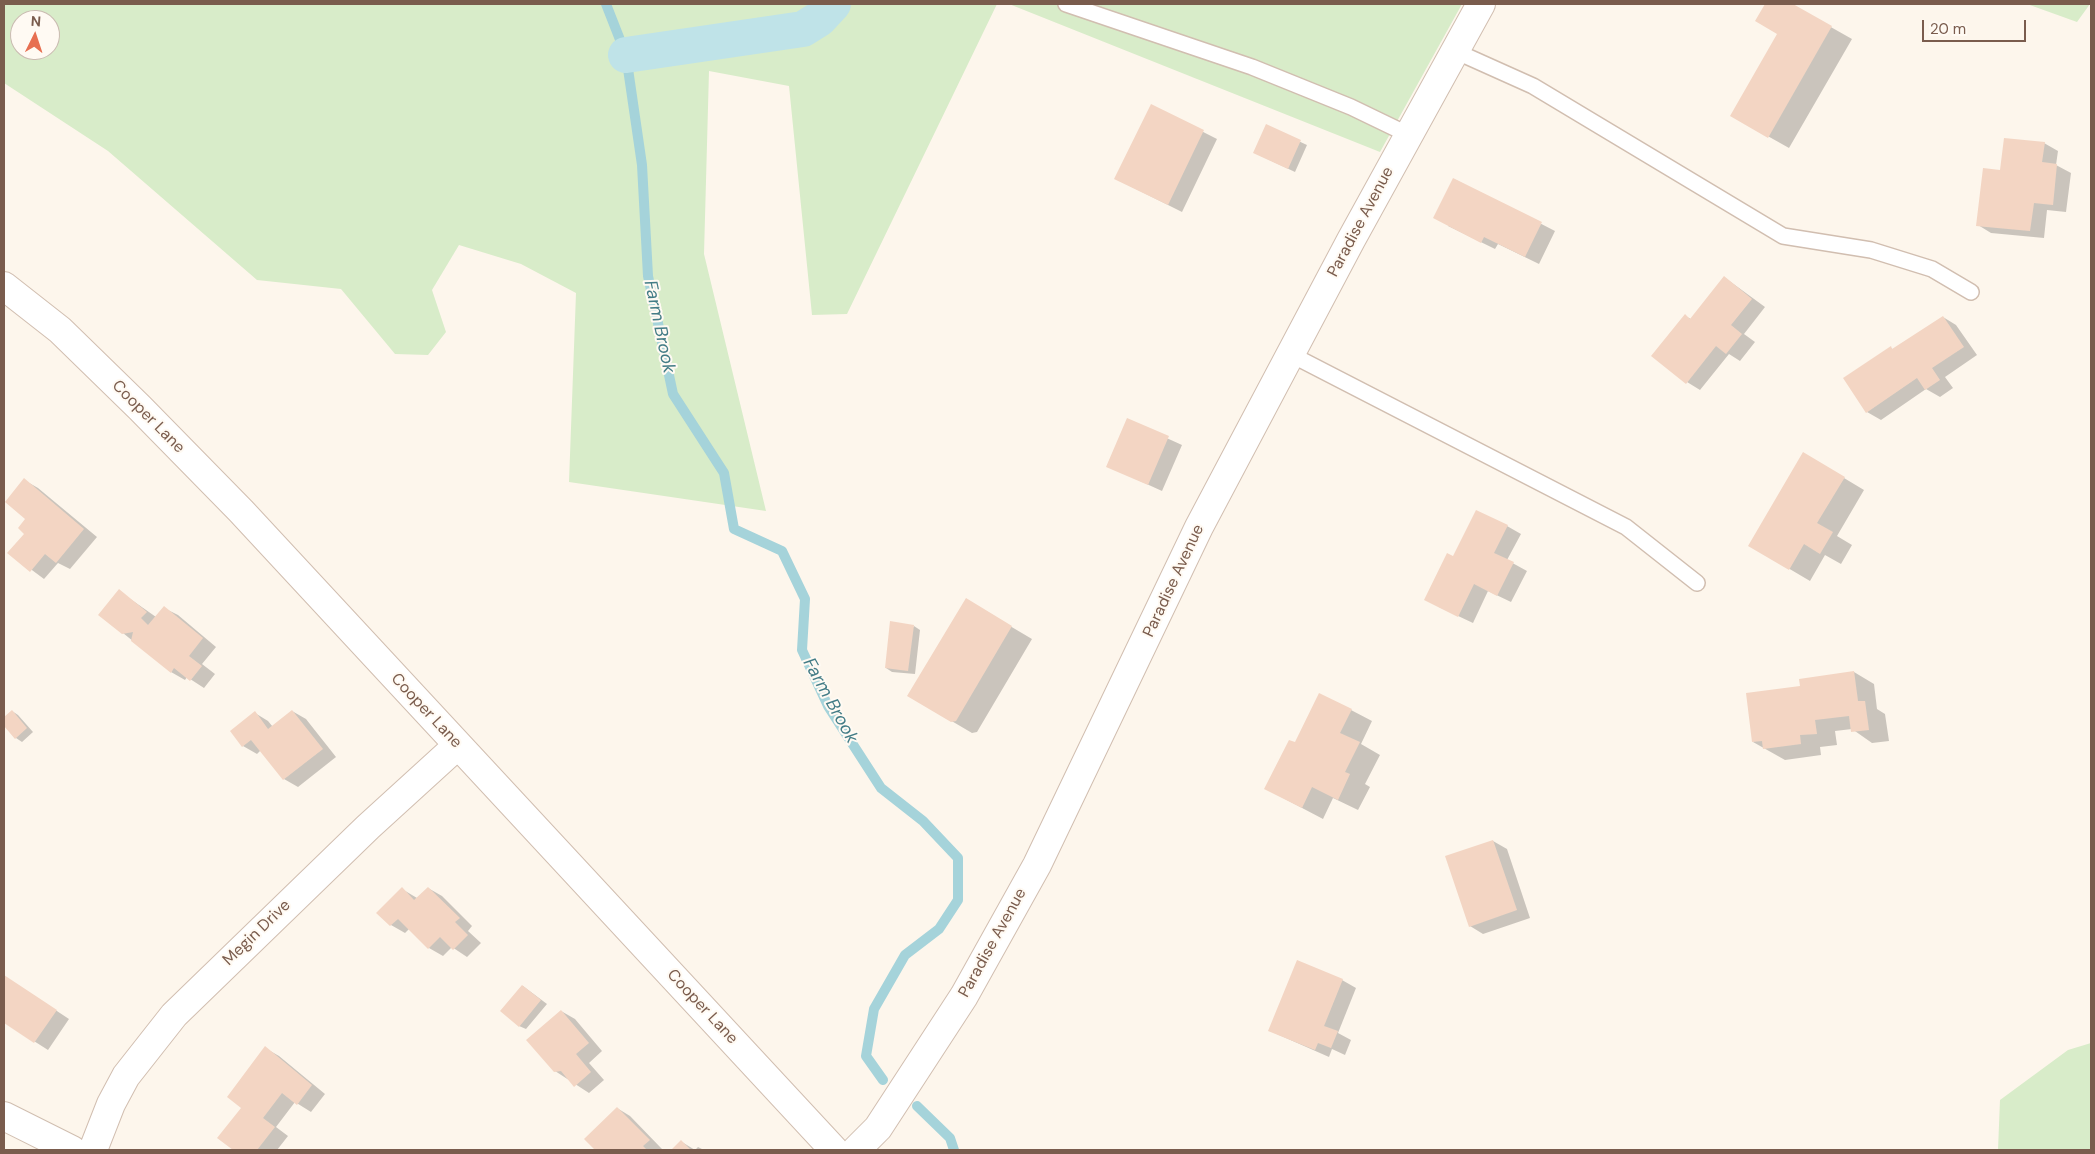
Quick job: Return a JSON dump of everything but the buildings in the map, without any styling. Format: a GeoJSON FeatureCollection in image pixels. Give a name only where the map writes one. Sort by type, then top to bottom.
{"type":"FeatureCollection","features":[{"type":"Feature","properties":{"kind":"street","name":"Paradise Avenue"},"geometry":{"type":"LineString","coordinates":[[856,1150],[878,1128],[964,996],[1033,873],[1199,528],[1290,354],[1481,4]]}},
{"type":"Feature","properties":{"kind":"street","name":"Cooper Lane"},"geometry":{"type":"LineString","coordinates":[[4,286],[60,330],[241,511],[789,1099],[834,1150]]}},
{"type":"Feature","properties":{"kind":"street","name":"Megin Drive"},"geometry":{"type":"LineString","coordinates":[[93,1150],[111,1104],[126,1076],[174,1015],[329,864],[458,745]]}},
{"type":"Feature","properties":{"kind":"street"},"geometry":{"type":"LineString","coordinates":[[4,1116],[72,1150]]}},
{"type":"Feature","properties":{"kind":"lane"},"geometry":{"type":"LineString","coordinates":[[1066,4],[1252,67],[1351,107],[1409,135]]}},
{"type":"Feature","properties":{"kind":"lane"},"geometry":{"type":"LineString","coordinates":[[1455,51],[1533,86],[1783,236],[1871,250],[1932,269],[1971,292]]}},
{"type":"Feature","properties":{"kind":"lane"},"geometry":{"type":"LineString","coordinates":[[1290,354],[1626,527],[1697,582]]}},
{"type":"Feature","properties":{"kind":"green space"},"geometry":{"type":"Polygon","coordinates":[[[4,4],[997,4],[847,314],[812,315],[789,86],[709,71],[704,254],[766,511],[569,482],[576,293],[521,264],[459,245],[432,290],[446,332],[428,355],[395,354],[341,289],[257,280],[108,151],[4,83],[4,4]]]}},
{"type":"Feature","properties":{"kind":"green space"},"geometry":{"type":"Polygon","coordinates":[[[1009,4],[1462,4],[1380,152],[1009,4]]]}},
{"type":"Feature","properties":{"kind":"green space"},"geometry":{"type":"Polygon","coordinates":[[[2027,4],[2090,4],[2077,22],[2027,4]]]}},
{"type":"Feature","properties":{"kind":"green space"},"geometry":{"type":"Polygon","coordinates":[[[2091,1043],[2091,1150],[1998,1150],[2000,1100],[2068,1050],[2091,1043]]]}},
{"type":"Feature","properties":{"kind":"waterway","name":"Farm Brook"},"geometry":{"type":"LineString","coordinates":[[606,4],[626,55],[642,165],[648,276],[673,394],[724,473],[734,529],[782,551],[805,599],[802,650],[828,706],[881,788],[923,821],[958,858],[958,900],[939,929],[905,955],[874,1009],[866,1056],[883,1080]]}},
{"type":"Feature","properties":{"kind":"waterway"},"geometry":{"type":"LineString","coordinates":[[626,55],[803,29],[819,19],[833,4]]}},
{"type":"Feature","properties":{"kind":"waterway"},"geometry":{"type":"LineString","coordinates":[[917,1106],[950,1138],[954,1150]]}}]}
